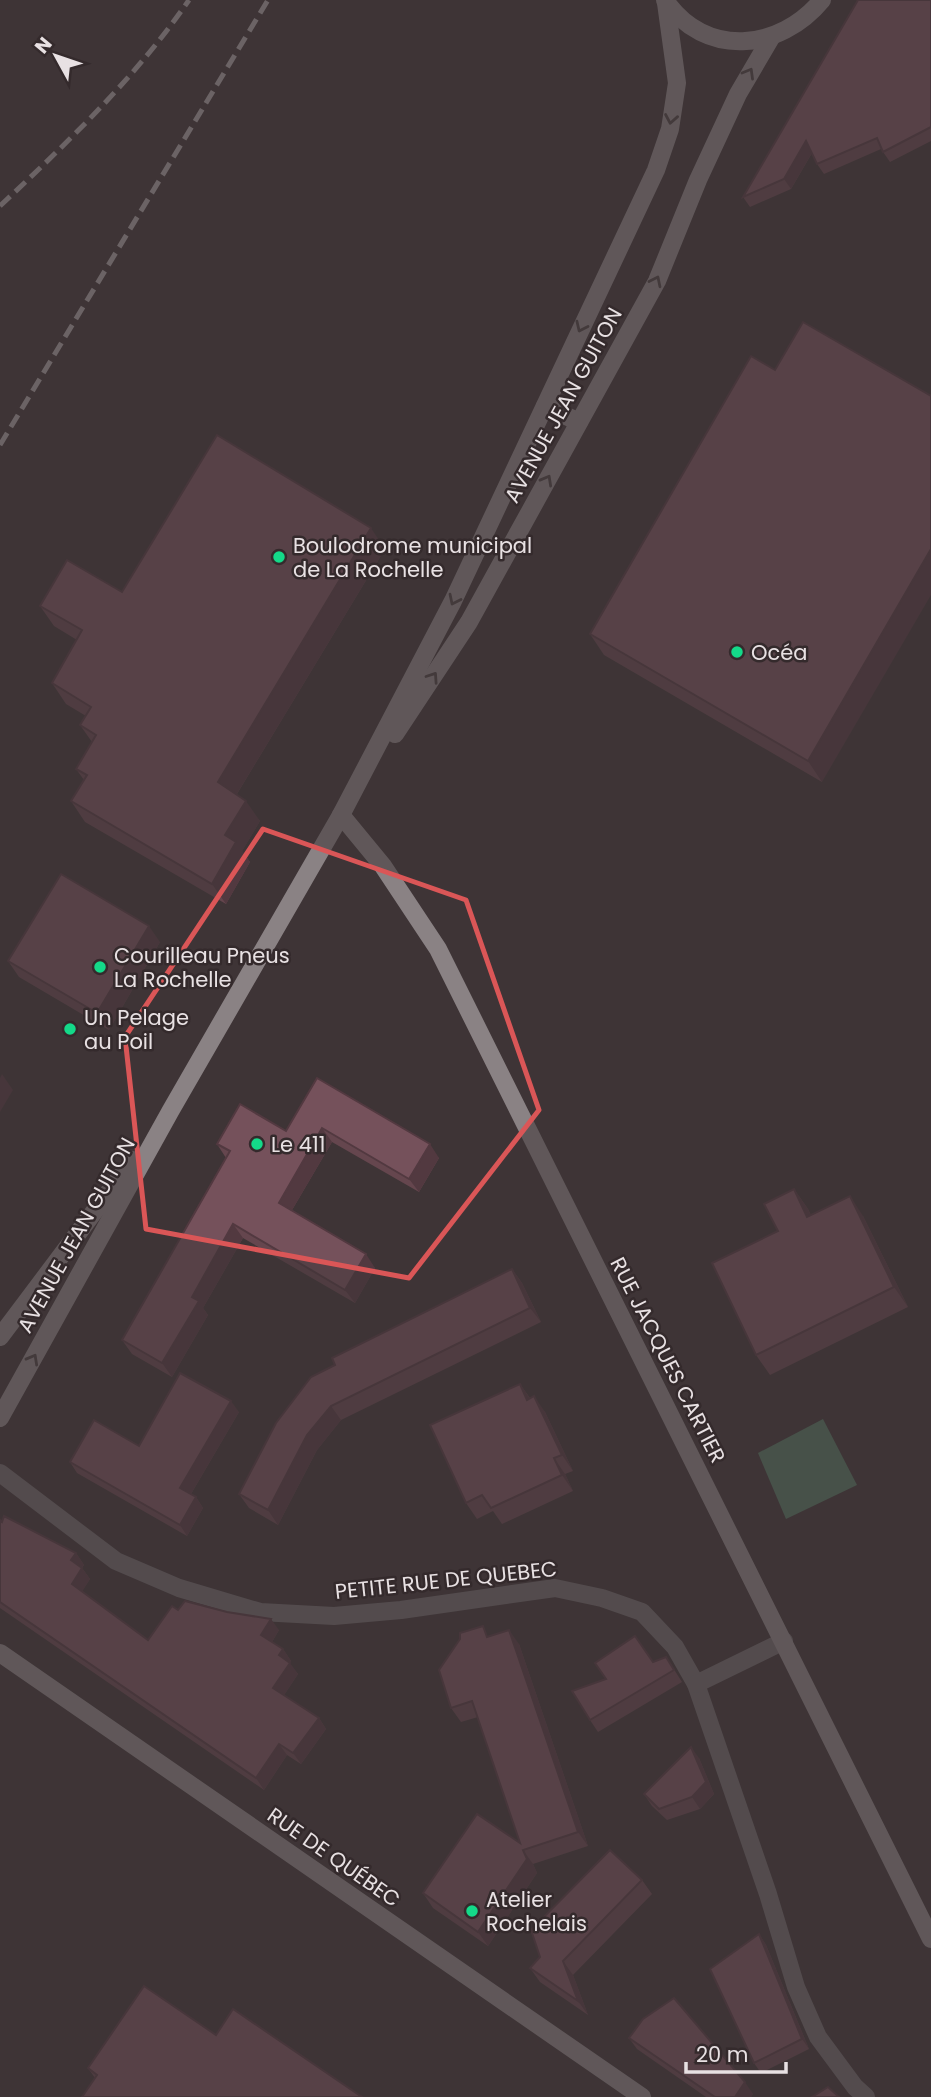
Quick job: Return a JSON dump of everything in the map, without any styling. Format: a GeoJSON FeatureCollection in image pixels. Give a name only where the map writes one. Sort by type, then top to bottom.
{"type":"FeatureCollection","features":[{"type":"Feature","properties":{"kind":"street"},"geometry":{"type":"LineString","coordinates":[[666,1],[684,22],[704,34],[726,41],[750,41],[772,36],[792,27],[822,0]]}},
{"type":"Feature","properties":{"kind":"street","name":"AVENUE JEAN GUITON"},"geometry":{"type":"LineString","coordinates":[[0,1418],[171,1110],[341,815],[453,601],[656,170],[670,129],[677,83],[666,1]]}},
{"type":"Feature","properties":{"kind":"street","name":"AVENUE JEAN GUITON"},"geometry":{"type":"LineString","coordinates":[[341,815],[469,622],[657,281],[698,180],[738,94],[772,36]]}},
{"type":"Feature","properties":{"kind":"street"},"geometry":{"type":"LineString","coordinates":[[545,406],[579,422]]}},
{"type":"Feature","properties":{"kind":"street","name":"RUE JACQUES CARTIER"},"geometry":{"type":"LineString","coordinates":[[341,815],[383,866],[438,949],[931,1940]]}},
{"type":"Feature","properties":{"kind":"street","name":"AVENUE JEAN GUITON"},"geometry":{"type":"LineString","coordinates":[[0,1336],[171,1110]]}},
{"type":"Feature","properties":{"kind":"street","name":"PETITE RUE DE QUEBEC"},"geometry":{"type":"LineString","coordinates":[[0,1473],[116,1561],[179,1588],[260,1612],[334,1616],[401,1610],[555,1588],[602,1598],[642,1612],[675,1647],[696,1684],[768,1894],[796,1987],[818,2037],[855,2087],[866,2097]]}},
{"type":"Feature","properties":{"kind":"street"},"geometry":{"type":"LineString","coordinates":[[696,1684],[783,1641]]}},
{"type":"Feature","properties":{"kind":"street","name":"RUE DE QUÉBEC"},"geometry":{"type":"LineString","coordinates":[[0,1653],[642,2097]]}},
{"type":"Feature","properties":{"kind":"highlighted area"},"geometry":{"type":"Polygon","coordinates":[[[263,829],[466,900],[539,1110],[409,1278],[146,1229],[125,1037],[263,829]]]}},
{"type":"Feature","properties":{"kind":"shaded area"},"geometry":{"type":"Polygon","coordinates":[[[823,1419],[857,1485],[786,1519],[758,1453],[823,1419]]]}},
{"type":"Feature","properties":{"kind":"building"},"geometry":{"type":"Polygon","coordinates":[[[858,0],[931,0],[931,127],[883,152],[877,138],[817,164],[806,141],[784,179],[743,197],[858,0]]]}},
{"type":"Feature","properties":{"kind":"building"},"geometry":{"type":"Polygon","coordinates":[[[803,322],[931,396],[931,549],[808,761],[590,634],[751,356],[775,370],[803,322]]]}},
{"type":"Feature","properties":{"kind":"building"},"geometry":{"type":"Polygon","coordinates":[[[217,435],[371,528],[218,782],[246,801],[225,835],[236,842],[212,884],[71,801],[87,775],[76,769],[96,735],[80,725],[91,707],[52,683],[82,630],[40,606],[67,560],[122,592],[217,435]]]}},
{"type":"Feature","properties":{"kind":"building"},"geometry":{"type":"Polygon","coordinates":[[[61,874],[149,926],[97,1013],[8,961],[61,874]]]}},
{"type":"Feature","properties":{"kind":"building"},"geometry":{"type":"Polygon","coordinates":[[[317,1078],[430,1144],[409,1179],[322,1128],[279,1203],[366,1254],[345,1290],[233,1224],[192,1297],[199,1301],[162,1363],[122,1340],[230,1151],[217,1144],[240,1104],[286,1131],[317,1078]]]}},
{"type":"Feature","properties":{"kind":"building"},"geometry":{"type":"Polygon","coordinates":[[[794,1189],[807,1217],[850,1196],[894,1287],[756,1355],[712,1263],[778,1231],[764,1204],[794,1189]]]}},
{"type":"Feature","properties":{"kind":"building"},"geometry":{"type":"Polygon","coordinates":[[[512,1269],[530,1308],[331,1406],[307,1435],[268,1510],[239,1494],[276,1423],[311,1377],[335,1365],[332,1358],[512,1269]]]}},
{"type":"Feature","properties":{"kind":"building"},"geometry":{"type":"Polygon","coordinates":[[[180,1373],[231,1401],[180,1488],[196,1497],[180,1525],[70,1462],[94,1420],[139,1446],[180,1373]]]}},
{"type":"Feature","properties":{"kind":"building"},"geometry":{"type":"Polygon","coordinates":[[[520,1384],[527,1400],[534,1396],[562,1455],[554,1458],[562,1475],[491,1508],[482,1495],[466,1503],[430,1425],[520,1384]]]}},
{"type":"Feature","properties":{"kind":"building"},"geometry":{"type":"Polygon","coordinates":[[[4,1516],[76,1553],[71,1560],[82,1568],[72,1584],[148,1640],[172,1606],[178,1610],[185,1601],[227,1612],[271,1619],[261,1635],[283,1649],[279,1655],[290,1663],[273,1688],[319,1718],[293,1753],[279,1744],[256,1778],[0,1602],[0,1520],[2,1522],[4,1516]]]}},
{"type":"Feature","properties":{"kind":"building"},"geometry":{"type":"Polygon","coordinates":[[[483,1626],[487,1637],[509,1630],[578,1832],[523,1850],[527,1859],[478,1932],[423,1893],[477,1814],[520,1843],[472,1701],[451,1708],[439,1670],[460,1639],[460,1633],[483,1626]]]}},
{"type":"Feature","properties":{"kind":"building"},"geometry":{"type":"Polygon","coordinates":[[[635,1636],[653,1662],[666,1657],[674,1670],[590,1720],[572,1691],[606,1679],[595,1663],[635,1636]]]}},
{"type":"Feature","properties":{"kind":"building"},"geometry":{"type":"Polygon","coordinates":[[[691,1747],[706,1782],[692,1797],[659,1809],[644,1794],[691,1747]]]}},
{"type":"Feature","properties":{"kind":"building"},"geometry":{"type":"Polygon","coordinates":[[[610,1850],[642,1880],[563,1961],[578,2001],[530,1968],[540,1957],[531,1930],[610,1850]]]}},
{"type":"Feature","properties":{"kind":"building"},"geometry":{"type":"Polygon","coordinates":[[[759,1934],[802,2039],[754,2063],[710,1969],[759,1934]]]}},
{"type":"Feature","properties":{"kind":"building"},"geometry":{"type":"Polygon","coordinates":[[[144,1986],[216,2035],[233,2009],[362,2097],[82,2097],[97,2075],[88,2068],[144,1986]]]}},
{"type":"Feature","properties":{"kind":"building"},"geometry":{"type":"Polygon","coordinates":[[[674,1998],[745,2082],[735,2097],[715,2097],[629,2038],[643,2019],[674,1998]]]}},
{"type":"Feature","properties":{"kind":"building"},"geometry":{"type":"Polygon","coordinates":[[[828,2087],[839,2097],[812,2097],[828,2087]]]}},
{"type":"Feature","properties":{"kind":"railway"},"geometry":{"type":"LineString","coordinates":[[0,206],[76,133],[124,82],[189,0]]}},
{"type":"Feature","properties":{"kind":"railway"},"geometry":{"type":"LineString","coordinates":[[0,445],[268,0]]}},
{"type":"Feature","properties":{"kind":"place","name":"Boulodrome municipal de La Rochelle"},"geometry":{"type":"Point","coordinates":[279,557]}},
{"type":"Feature","properties":{"kind":"place","name":"Océa"},"geometry":{"type":"Point","coordinates":[737,652]}},
{"type":"Feature","properties":{"kind":"place","name":"Courilleau Pneus La Rochelle"},"geometry":{"type":"Point","coordinates":[100,967]}},
{"type":"Feature","properties":{"kind":"place","name":"Un Pelage au Poil"},"geometry":{"type":"Point","coordinates":[70,1029]}},
{"type":"Feature","properties":{"kind":"place","name":"Le 411"},"geometry":{"type":"Point","coordinates":[257,1144]}},
{"type":"Feature","properties":{"kind":"place","name":"Atelier Rochelais"},"geometry":{"type":"Point","coordinates":[472,1911]}}]}
